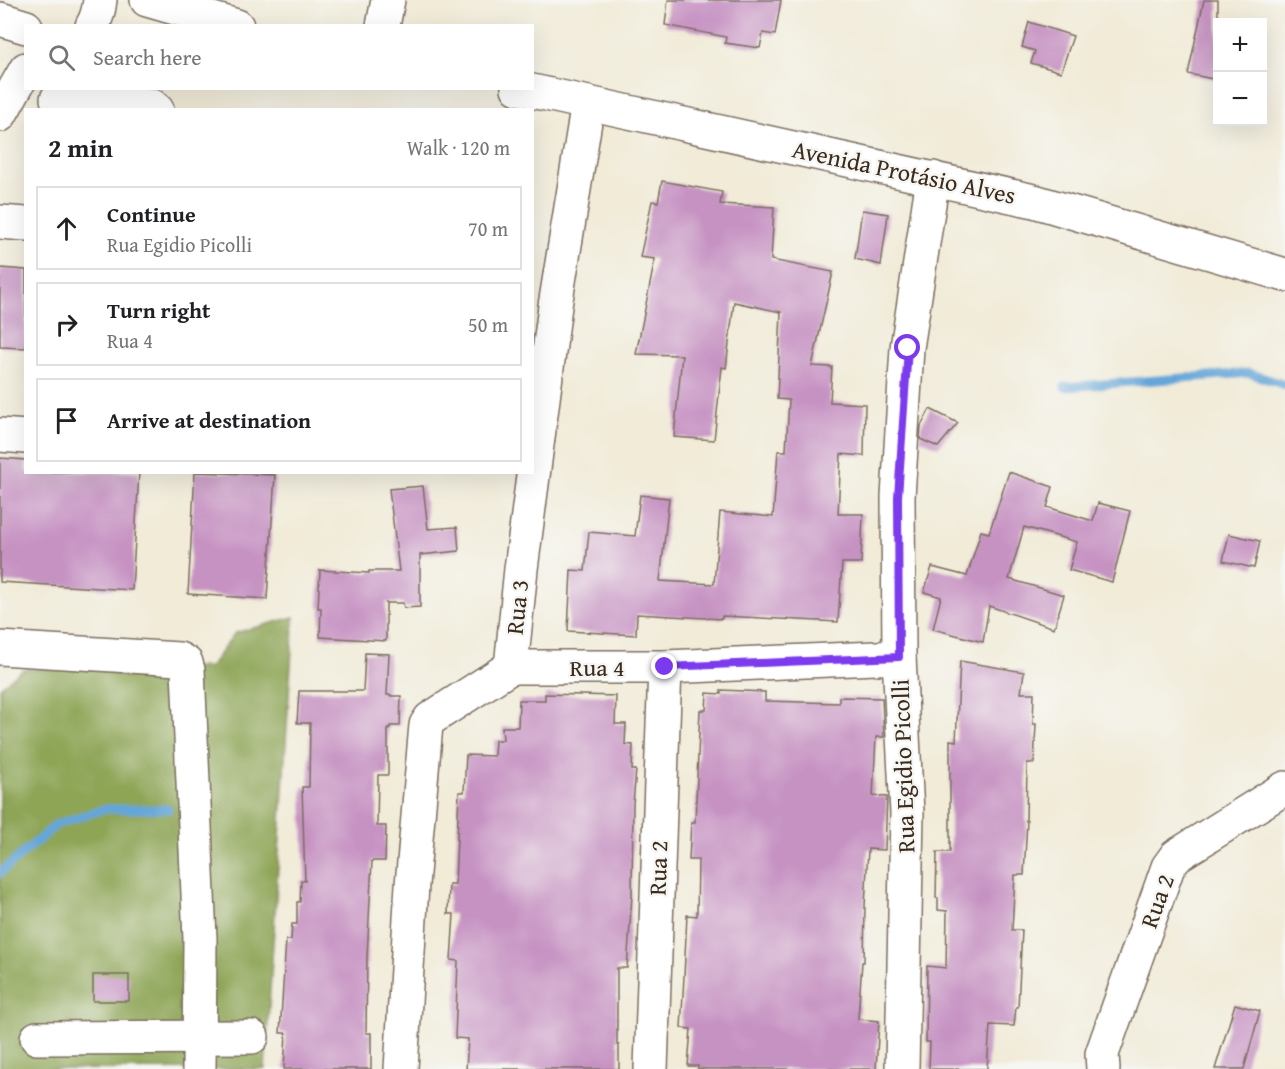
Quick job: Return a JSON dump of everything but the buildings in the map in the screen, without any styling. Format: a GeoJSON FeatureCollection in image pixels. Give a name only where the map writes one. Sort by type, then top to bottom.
{"type":"FeatureCollection","features":[{"type":"Feature","properties":{"kind":"street"},"geometry":{"type":"LineString","coordinates":[[93,24],[100,0]]}},
{"type":"Feature","properties":{"kind":"street"},"geometry":{"type":"LineString","coordinates":[[147,0],[230,24]]}},
{"type":"Feature","properties":{"kind":"street"},"geometry":{"type":"LineString","coordinates":[[383,24],[388,0]]}},
{"type":"Feature","properties":{"kind":"street"},"geometry":{"type":"LineString","coordinates":[[0,19],[24,26]]}},
{"type":"Feature","properties":{"kind":"street"},"geometry":{"type":"LineString","coordinates":[[0,63],[24,63]]}},
{"type":"Feature","properties":{"kind":"street"},"geometry":{"type":"LineString","coordinates":[[0,115],[24,73]]}},
{"type":"Feature","properties":{"kind":"street","name":"Avenida Protásio Alves"},"geometry":{"type":"LineString","coordinates":[[528,90],[1034,201],[1285,275]]}},
{"type":"Feature","properties":{"kind":"street"},"geometry":{"type":"LineString","coordinates":[[57,99],[151,105],[155,108]]}},
{"type":"Feature","properties":{"kind":"street","name":"Rua 3"},"geometry":{"type":"LineString","coordinates":[[534,468],[555,306],[588,102]]}},
{"type":"Feature","properties":{"kind":"street","name":"Rua Egidio Picolli"},"geometry":{"type":"LineString","coordinates":[[902,1069],[908,813],[899,657],[898,497],[908,348],[933,178]]}},
{"type":"Feature","properties":{"kind":"street"},"geometry":{"type":"LineString","coordinates":[[0,222],[24,224]]}},
{"type":"Feature","properties":{"kind":"street"},"geometry":{"type":"LineString","coordinates":[[0,435],[24,437]]}},
{"type":"Feature","properties":{"kind":"street","name":"Rua 3"},"geometry":{"type":"LineString","coordinates":[[401,1069],[412,885],[426,725],[430,719],[511,667],[533,474]]}},
{"type":"Feature","properties":{"kind":"street"},"geometry":{"type":"LineString","coordinates":[[0,648],[179,659],[186,663],[200,939],[199,1053]]}},
{"type":"Feature","properties":{"kind":"street","name":"Rua 4"},"geometry":{"type":"LineString","coordinates":[[511,667],[665,667],[899,657]]}},
{"type":"Feature","properties":{"kind":"street","name":"Rua 2"},"geometry":{"type":"LineString","coordinates":[[651,1069],[665,667]]}},
{"type":"Feature","properties":{"kind":"street","name":"Rua 2"},"geometry":{"type":"LineString","coordinates":[[1103,1069],[1102,1054],[1168,867],[1176,856],[1285,788]]}},
{"type":"Feature","properties":{"kind":"street"},"geometry":{"type":"LineString","coordinates":[[37,1038],[199,1053],[252,1037]]}},
{"type":"Feature","properties":{"kind":"green space"},"geometry":{"type":"Polygon","coordinates":[[[294,617],[265,1069],[0,1069],[0,687],[23,669],[210,667],[235,633],[294,617]]]}},
{"type":"Feature","properties":{"kind":"waterway"},"geometry":{"type":"LineString","coordinates":[[1065,387],[1249,373],[1285,385]]}},
{"type":"Feature","properties":{"kind":"waterway"},"geometry":{"type":"LineString","coordinates":[[0,873],[57,824],[104,809],[168,809]]}},
{"type":"Feature","properties":{"kind":"route"},"geometry":{"type":"LineString","coordinates":[[665,667],[899,657],[898,497],[908,348]]}}]}
